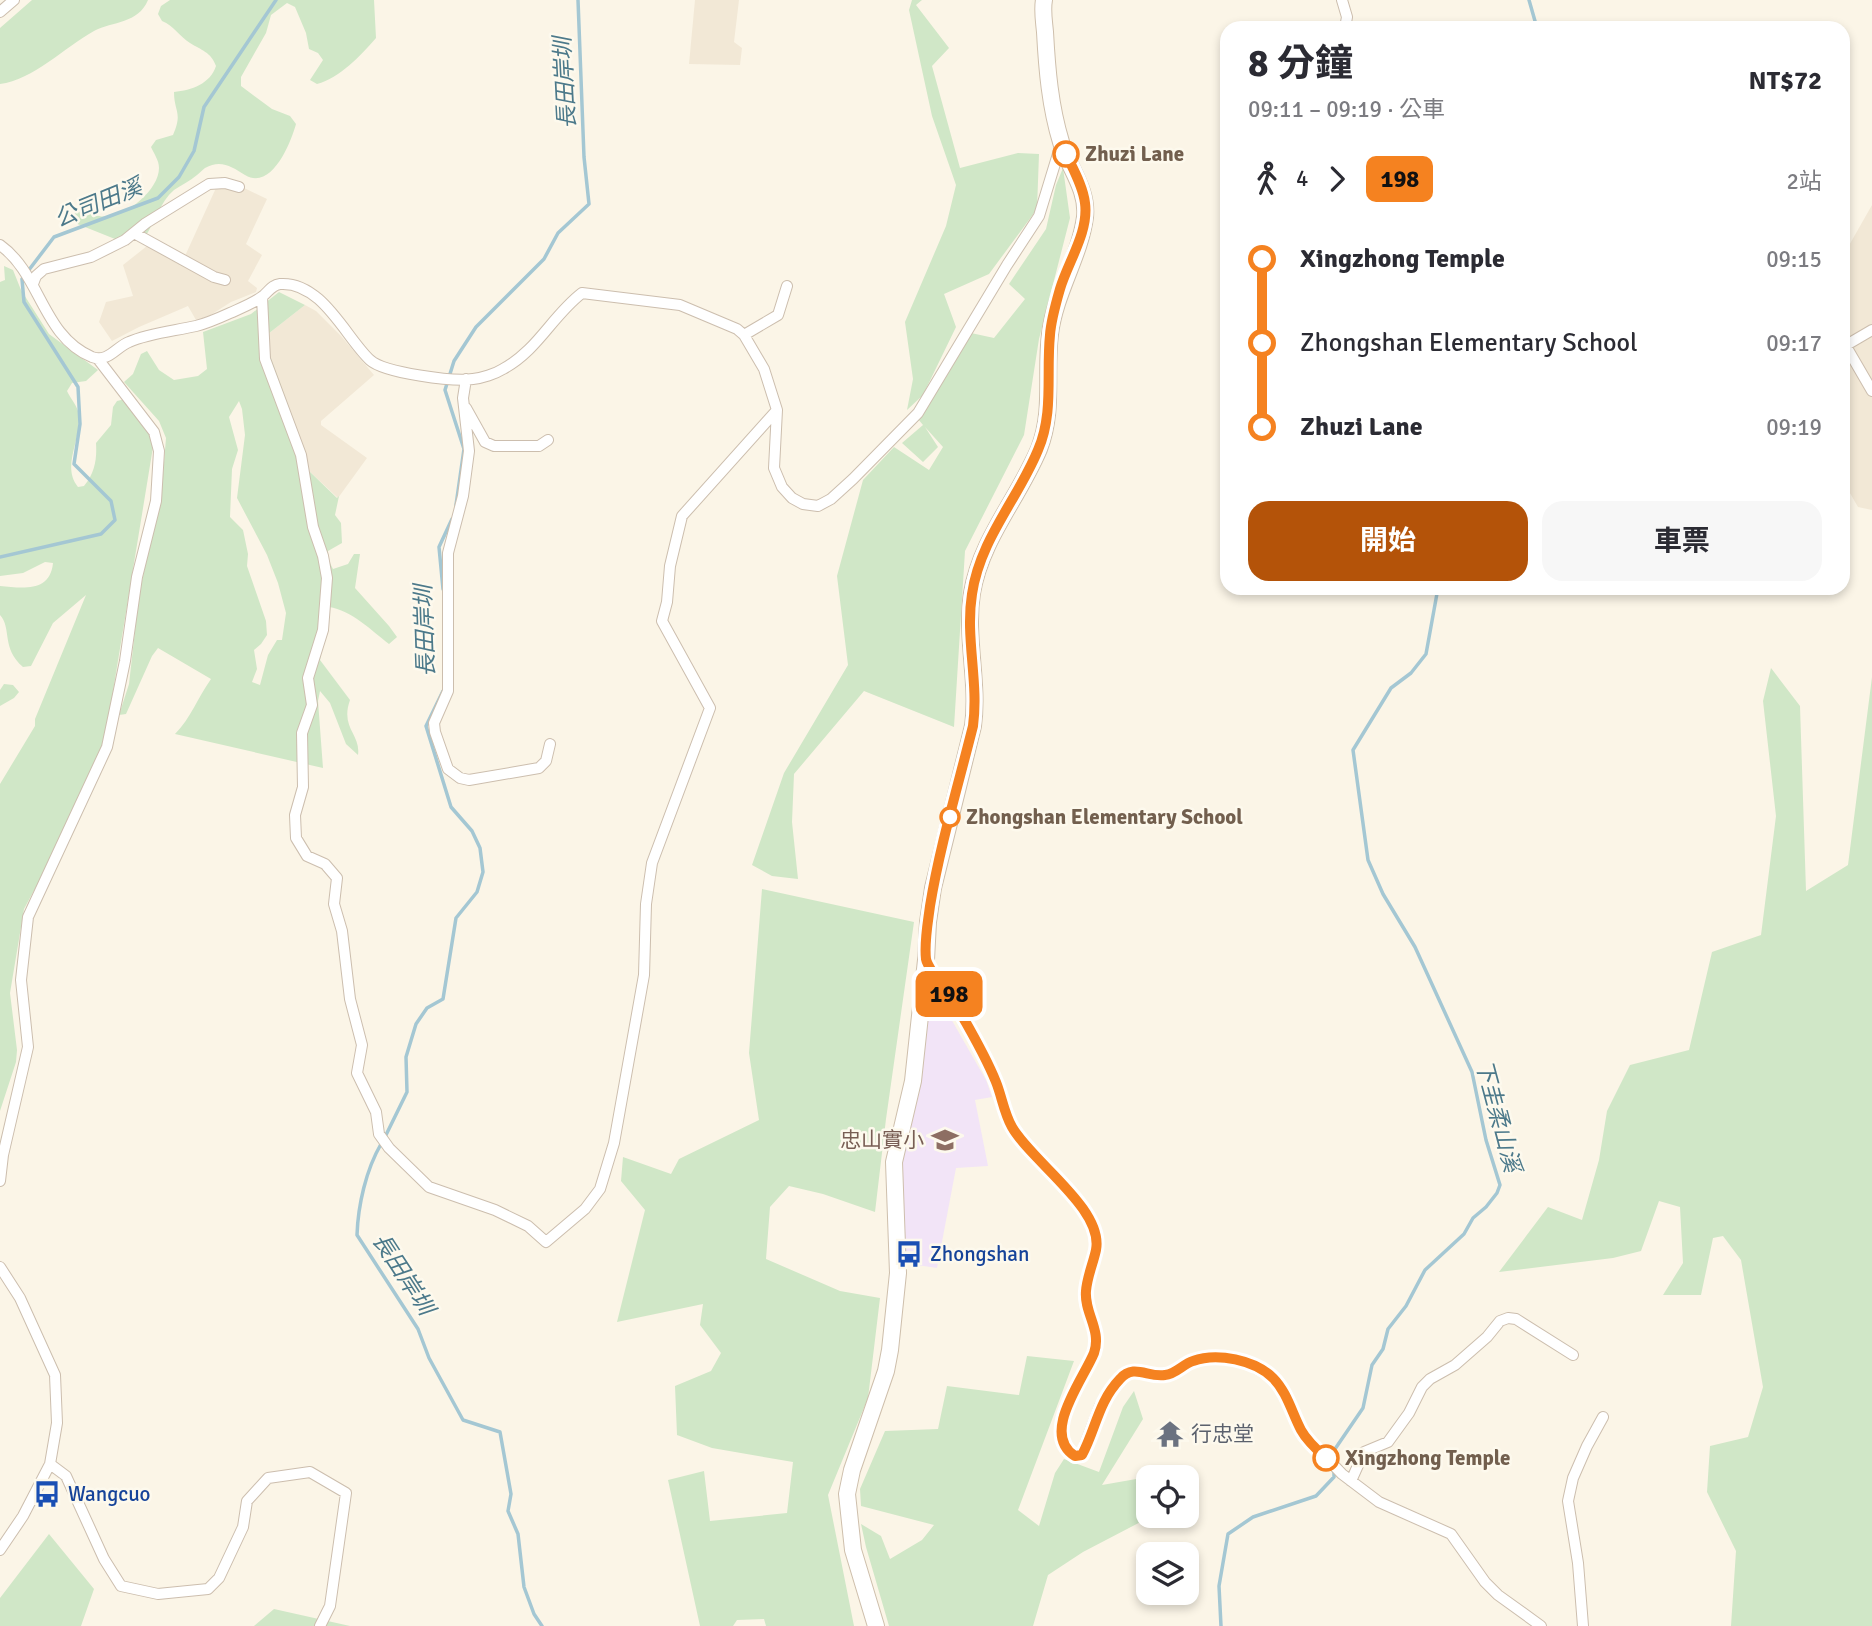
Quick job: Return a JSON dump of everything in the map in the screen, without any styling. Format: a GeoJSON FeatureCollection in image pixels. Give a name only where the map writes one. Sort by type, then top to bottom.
{"type":"FeatureCollection","features":[{"type":"Feature","properties":{"kind":"street"},"geometry":{"type":"LineString","coordinates":[[0,12],[14,0]]}},
{"type":"Feature","properties":{"kind":"street"},"geometry":{"type":"LineString","coordinates":[[876,1626],[853,1550],[847,1494],[852,1470],[887,1371],[890,1350],[898,1273],[894,1162],[912,1081],[933,888],[976,705],[970,629],[972,593],[990,536],[1038,452],[1045,432],[1049,405],[1050,334],[1060,288],[1084,219],[1085,202],[1079,181],[1061,144],[1052,104],[1044,0]]}},
{"type":"Feature","properties":{"kind":"street"},"geometry":{"type":"LineString","coordinates":[[1342,0],[1346,21]]}},
{"type":"Feature","properties":{"kind":"street"},"geometry":{"type":"LineString","coordinates":[[98,359],[111,356],[126,343],[200,325],[262,297],[279,284],[306,292],[333,312],[371,361],[382,367],[440,379],[473,379],[499,372],[518,361],[582,293],[680,305],[737,329],[744,335],[764,369],[777,410],[774,468],[782,487],[803,505],[818,506],[831,499],[918,413],[1039,216],[1061,144]]}},
{"type":"Feature","properties":{"kind":"street"},"geometry":{"type":"LineString","coordinates":[[32,282],[44,269],[91,257],[125,240],[146,223],[209,184],[225,183],[239,187]]}},
{"type":"Feature","properties":{"kind":"street"},"geometry":{"type":"LineString","coordinates":[[134,233],[225,281]]}},
{"type":"Feature","properties":{"kind":"street"},"geometry":{"type":"LineString","coordinates":[[0,245],[13,255],[32,282],[53,326],[84,353],[98,359],[154,432],[159,451],[156,501],[137,577],[125,661],[107,747],[28,917],[21,980],[28,1047],[0,1181]]}},
{"type":"Feature","properties":{"kind":"street"},"geometry":{"type":"LineString","coordinates":[[744,335],[778,314],[787,286]]}},
{"type":"Feature","properties":{"kind":"street"},"geometry":{"type":"LineString","coordinates":[[262,297],[265,359],[301,455],[313,527],[327,578],[323,630],[308,678],[312,705],[302,733],[303,787],[295,815],[296,838],[307,856],[325,864],[337,878],[334,904],[342,931],[350,999],[362,1045],[357,1073],[376,1112],[379,1134],[388,1148],[429,1187],[495,1210],[528,1227],[546,1242],[585,1209],[600,1189],[614,1143],[644,975],[646,904],[652,863],[710,708],[662,621],[667,602],[670,566],[682,516],[777,410]]}},
{"type":"Feature","properties":{"kind":"street"},"geometry":{"type":"LineString","coordinates":[[1850,342],[1872,330]]}},
{"type":"Feature","properties":{"kind":"street"},"geometry":{"type":"LineString","coordinates":[[1850,355],[1872,391]]}},
{"type":"Feature","properties":{"kind":"street"},"geometry":{"type":"LineString","coordinates":[[462,379],[469,451],[463,496],[449,553],[448,691],[434,723],[435,732],[447,769],[460,778],[469,780],[539,768],[546,761],[550,744]]}},
{"type":"Feature","properties":{"kind":"street"},"geometry":{"type":"LineString","coordinates":[[463,398],[485,442],[494,446],[517,447],[539,446],[548,440]]}},
{"type":"Feature","properties":{"kind":"street"},"geometry":{"type":"LineString","coordinates":[[926,960],[977,1043],[995,1080],[1012,1127],[1074,1196],[1094,1229],[1098,1242],[1085,1292],[1097,1336],[1095,1350],[1070,1401],[1061,1427],[1061,1440],[1066,1450],[1075,1456],[1082,1455],[1100,1406],[1121,1376],[1136,1370],[1160,1376],[1170,1375],[1193,1361],[1227,1358],[1252,1365],[1273,1378],[1284,1393],[1302,1432],[1347,1477],[1379,1502],[1451,1534],[1485,1582],[1498,1595],[1541,1626]]}},
{"type":"Feature","properties":{"kind":"street"},"geometry":{"type":"LineString","coordinates":[[0,1268],[20,1298],[55,1375],[57,1423],[50,1464],[23,1516],[0,1550]]}},
{"type":"Feature","properties":{"kind":"street"},"geometry":{"type":"LineString","coordinates":[[1347,1477],[1364,1452],[1388,1442],[1398,1431],[1422,1387],[1455,1365],[1487,1337],[1500,1321],[1508,1318],[1516,1320],[1573,1355]]}},
{"type":"Feature","properties":{"kind":"street"},"geometry":{"type":"LineString","coordinates":[[1583,1626],[1569,1500],[1573,1478],[1603,1417]]}},
{"type":"Feature","properties":{"kind":"street"},"geometry":{"type":"LineString","coordinates":[[50,1464],[66,1476],[104,1559],[121,1586],[158,1594],[208,1589],[219,1578],[243,1527],[247,1501],[268,1478],[310,1472],[346,1493],[330,1605],[320,1626]]}},
{"type":"Feature","properties":{"kind":"shaded area"},"geometry":{"type":"Polygon","coordinates":[[[695,0],[739,0],[734,42],[742,48],[740,65],[689,64],[695,0]]]}},
{"type":"Feature","properties":{"kind":"shaded area"},"geometry":{"type":"Polygon","coordinates":[[[221,177],[267,199],[246,244],[262,255],[248,281],[257,288],[256,292],[196,320],[188,306],[112,341],[99,322],[106,302],[133,296],[123,265],[147,246],[185,256],[221,177]]]}},
{"type":"Feature","properties":{"kind":"shaded area"},"geometry":{"type":"Polygon","coordinates":[[[1872,205],[1872,510],[1858,507],[1850,493],[1850,244],[1872,205]]]}},
{"type":"Feature","properties":{"kind":"shaded area"},"geometry":{"type":"Polygon","coordinates":[[[305,305],[316,311],[341,336],[374,375],[321,421],[321,425],[367,458],[338,498],[308,470],[302,443],[268,350],[268,334],[305,305]]]}},
{"type":"Feature","properties":{"kind":"shaded area","name":"忠山實小"},"geometry":{"type":"Polygon","coordinates":[[[942,1003],[986,1080],[992,1097],[975,1100],[988,1166],[956,1168],[937,1268],[904,1263],[901,1165],[928,1005],[942,1003]]]}},
{"type":"Feature","properties":{"kind":"green space"},"geometry":{"type":"Polygon","coordinates":[[[32,0],[148,0],[144,8],[132,18],[94,31],[37,70],[0,84],[0,28],[32,0]]]}},
{"type":"Feature","properties":{"kind":"green space"},"geometry":{"type":"Polygon","coordinates":[[[170,0],[374,0],[376,38],[342,72],[317,84],[310,80],[323,60],[318,53],[309,49],[306,33],[295,7],[287,3],[271,15],[266,33],[241,77],[241,86],[272,109],[290,116],[296,124],[279,162],[272,171],[255,178],[226,165],[211,165],[169,195],[145,237],[120,241],[70,221],[73,214],[83,211],[99,216],[118,214],[146,195],[153,186],[159,168],[151,147],[156,140],[173,135],[176,127],[178,117],[174,92],[205,82],[216,66],[208,54],[162,21],[158,14],[161,6],[170,0]]]}},
{"type":"Feature","properties":{"kind":"green space"},"geometry":{"type":"Polygon","coordinates":[[[912,0],[922,0],[916,5],[949,48],[932,66],[960,168],[1018,153],[1039,154],[1037,209],[989,274],[944,294],[956,327],[923,395],[907,410],[913,379],[905,322],[946,226],[956,185],[932,116],[909,10],[912,0]]]}},
{"type":"Feature","properties":{"kind":"green space"},"geometry":{"type":"Polygon","coordinates":[[[1063,168],[1070,218],[1039,339],[1024,435],[965,551],[954,727],[864,691],[794,774],[792,822],[798,879],[772,876],[752,865],[784,773],[848,665],[837,576],[863,480],[894,447],[929,470],[943,447],[925,427],[938,447],[923,462],[902,443],[923,425],[918,419],[971,333],[994,338],[1025,299],[1009,284],[1046,229],[1056,185],[1063,168]]]}},
{"type":"Feature","properties":{"kind":"green space"},"geometry":{"type":"Polygon","coordinates":[[[4,266],[13,270],[21,290],[49,334],[98,370],[86,381],[72,383],[67,391],[78,411],[78,431],[71,470],[78,487],[84,486],[91,476],[96,460],[96,443],[111,425],[113,407],[117,401],[125,399],[154,441],[106,734],[90,786],[24,909],[10,993],[16,1062],[0,1111],[0,784],[35,726],[35,719],[86,595],[53,623],[31,666],[23,667],[12,653],[6,626],[0,615],[0,586],[26,588],[41,584],[51,573],[53,563],[45,562],[23,573],[0,576],[0,282],[5,280],[4,266]]]}},
{"type":"Feature","properties":{"kind":"green space"},"geometry":{"type":"Polygon","coordinates":[[[279,292],[305,305],[268,334],[268,350],[302,443],[308,470],[337,498],[339,496],[335,515],[341,523],[342,543],[328,551],[328,559],[333,569],[348,564],[354,554],[360,554],[355,588],[397,637],[389,644],[353,617],[329,607],[320,660],[350,700],[347,717],[357,741],[358,755],[346,744],[330,703],[320,691],[318,701],[323,768],[175,734],[211,679],[158,648],[126,714],[119,715],[129,684],[139,595],[162,487],[166,438],[159,421],[124,382],[133,374],[141,354],[147,351],[159,370],[174,380],[198,376],[207,369],[203,332],[251,314],[279,292]],[[239,401],[229,417],[238,450],[232,469],[230,517],[243,530],[248,554],[247,566],[266,621],[267,635],[254,650],[257,669],[252,682],[260,685],[268,655],[277,640],[282,640],[286,613],[267,555],[237,498],[245,435],[239,401]]]}},
{"type":"Feature","properties":{"kind":"green space"},"geometry":{"type":"Polygon","coordinates":[[[1771,668],[1800,706],[1806,891],[1848,865],[1872,677],[1872,1626],[1731,1626],[1736,1551],[1707,1492],[1710,1446],[1748,1437],[1763,1387],[1741,1260],[1723,1236],[1713,1238],[1701,1295],[1663,1295],[1683,1263],[1680,1207],[1659,1201],[1641,1251],[1613,1258],[1499,1272],[1548,1207],[1582,1220],[1599,1160],[1607,1111],[1630,1065],[1689,1050],[1712,952],[1761,935],[1776,816],[1763,701],[1771,668]]]}},
{"type":"Feature","properties":{"kind":"green space"},"geometry":{"type":"Polygon","coordinates":[[[4,684],[13,685],[19,692],[0,706],[0,690],[4,684]]]}},
{"type":"Feature","properties":{"kind":"green space"},"geometry":{"type":"Polygon","coordinates":[[[762,889],[914,922],[875,1212],[823,1194],[789,1186],[770,1207],[766,1259],[840,1291],[880,1298],[868,1398],[828,1495],[854,1626],[766,1626],[764,1619],[737,1620],[733,1626],[700,1626],[668,1480],[704,1471],[710,1521],[787,1513],[793,1462],[712,1448],[677,1435],[675,1386],[711,1371],[721,1353],[700,1325],[703,1304],[617,1322],[645,1210],[621,1181],[623,1157],[671,1174],[679,1159],[759,1120],[749,1053],[762,889]]]}},
{"type":"Feature","properties":{"kind":"green space"},"geometry":{"type":"Polygon","coordinates":[[[1027,1356],[1074,1361],[1018,1510],[1039,1526],[1055,1473],[1064,1459],[1099,1472],[1123,1407],[1134,1391],[1143,1419],[1102,1485],[1136,1479],[1136,1524],[1083,1552],[1048,1575],[1033,1626],[889,1626],[861,1524],[881,1536],[890,1559],[922,1540],[934,1525],[861,1506],[860,1489],[885,1431],[938,1429],[947,1386],[1019,1395],[1027,1356]]]}},
{"type":"Feature","properties":{"kind":"green space"},"geometry":{"type":"Polygon","coordinates":[[[49,1534],[94,1589],[81,1626],[0,1626],[0,1598],[49,1534]]]}},
{"type":"Feature","properties":{"kind":"green space"},"geometry":{"type":"Polygon","coordinates":[[[274,1609],[350,1626],[254,1626],[274,1609]]]}},
{"type":"Feature","properties":{"kind":"waterway","name":"公司田溪"},"geometry":{"type":"LineString","coordinates":[[0,557],[101,534],[115,520],[111,501],[74,464],[80,424],[78,387],[24,302],[22,279],[54,237],[158,198],[179,177],[194,151],[204,107],[276,0]]}},
{"type":"Feature","properties":{"kind":"waterway","name":"長田岸圳"},"geometry":{"type":"LineString","coordinates":[[456,505],[464,449],[445,390],[454,361],[476,327],[544,259],[558,233],[589,204],[584,157],[578,0]]}},
{"type":"Feature","properties":{"kind":"waterway","name":"下圭柔山溪"},"geometry":{"type":"LineString","coordinates":[[1529,0],[1535,21]]}},
{"type":"Feature","properties":{"kind":"waterway","name":"長田岸圳"},"geometry":{"type":"LineString","coordinates":[[443,589],[439,547],[452,519]]}},
{"type":"Feature","properties":{"kind":"waterway","name":"下圭柔山溪"},"geometry":{"type":"LineString","coordinates":[[1334,1463],[1335,1449],[1363,1408],[1372,1365],[1383,1349],[1388,1329],[1406,1306],[1425,1270],[1464,1234],[1473,1218],[1497,1193],[1500,1185],[1486,1140],[1472,1072],[1415,947],[1383,894],[1368,860],[1353,750],[1391,688],[1411,673],[1426,654],[1437,595]]}},
{"type":"Feature","properties":{"kind":"waterway","name":"長田岸圳"},"geometry":{"type":"LineString","coordinates":[[385,1137],[407,1092],[406,1057],[416,1024],[427,1008],[443,999],[456,918],[477,892],[483,872],[480,848],[472,831],[451,807],[426,726],[443,691]]}},
{"type":"Feature","properties":{"kind":"waterway","name":"長田岸圳"},"geometry":{"type":"LineString","coordinates":[[381,1144],[364,1188],[357,1235],[418,1329],[429,1358],[463,1420],[500,1432],[511,1494],[508,1511],[518,1534],[524,1587],[534,1614],[542,1626]]}},
{"type":"Feature","properties":{"kind":"waterway","name":"下圭柔山溪"},"geometry":{"type":"LineString","coordinates":[[1221,1626],[1219,1586],[1228,1534],[1253,1517],[1316,1496],[1334,1477],[1334,1470]]}},
{"type":"Feature","properties":{"kind":"bus line","name":"198"},"geometry":{"type":"LineString","coordinates":[[1066,154],[1079,181],[1085,202],[1084,219],[1060,288],[1050,334],[1049,405],[1045,432],[1038,452],[990,536],[972,593],[970,629],[976,705],[933,888],[926,960],[977,1043],[995,1080],[1012,1127],[1074,1196],[1094,1229],[1098,1242],[1085,1292],[1097,1336],[1095,1350],[1070,1401],[1061,1427],[1061,1440],[1066,1450],[1075,1456],[1082,1455],[1100,1406],[1121,1376],[1136,1370],[1160,1376],[1170,1375],[1193,1361],[1227,1358],[1260,1368],[1273,1378],[1284,1393],[1302,1432],[1326,1458]]}},
{"type":"Feature","properties":{"kind":"place","name":"Zhuzi Lane"},"geometry":{"type":"Point","coordinates":[1066,154]}},
{"type":"Feature","properties":{"kind":"place","name":"Zhongshan Elementary School"},"geometry":{"type":"Point","coordinates":[950,817]}},
{"type":"Feature","properties":{"kind":"place","name":"忠山實小"},"geometry":{"type":"Point","coordinates":[945,1140]}},
{"type":"Feature","properties":{"kind":"place","name":"Zhongshan"},"geometry":{"type":"Point","coordinates":[909,1254]}},
{"type":"Feature","properties":{"kind":"place","name":"行忠堂"},"geometry":{"type":"Point","coordinates":[1170,1434]}},
{"type":"Feature","properties":{"kind":"place","name":"Xingzhong Temple"},"geometry":{"type":"Point","coordinates":[1326,1458]}},
{"type":"Feature","properties":{"kind":"place","name":"Wangcuo"},"geometry":{"type":"Point","coordinates":[47,1494]}}]}
